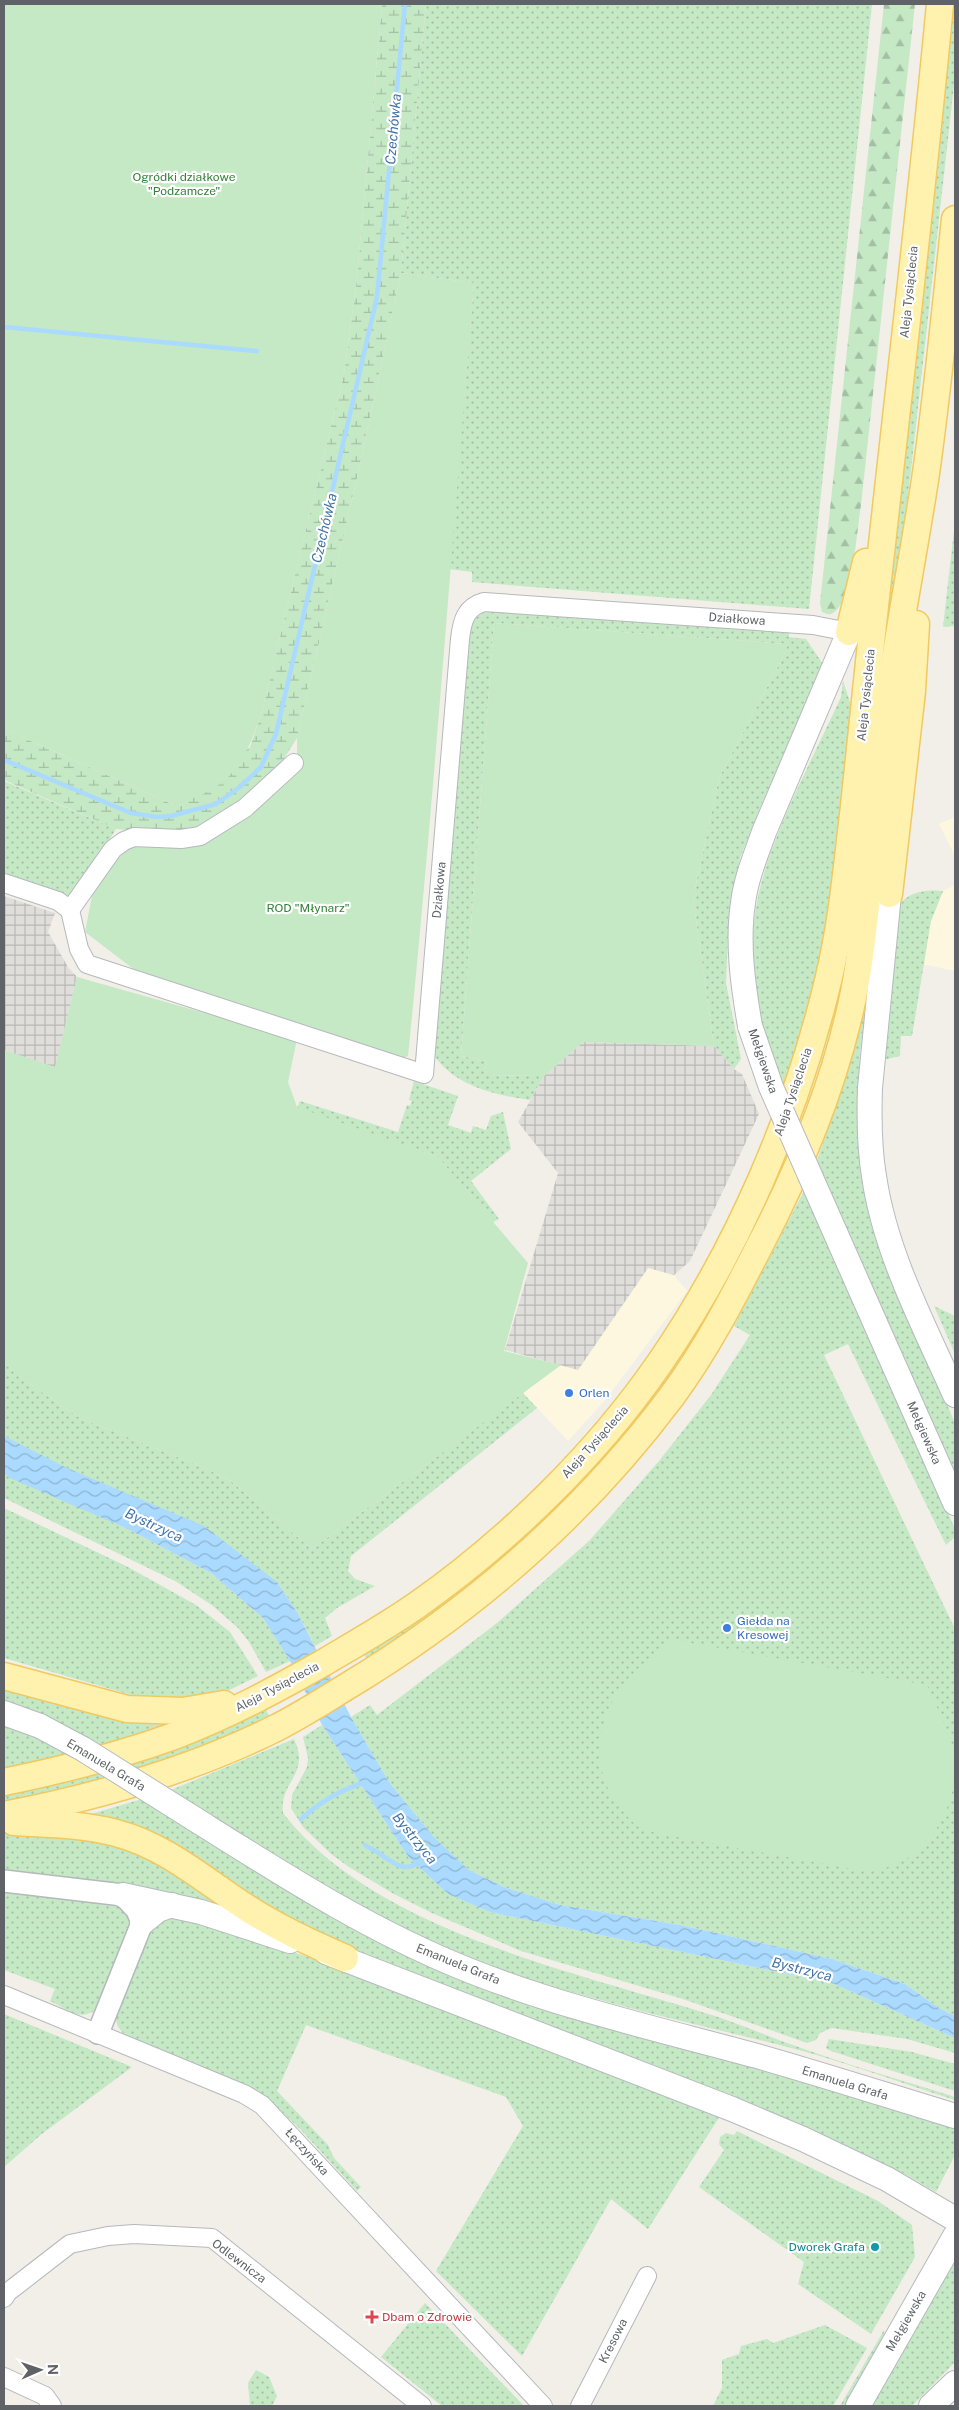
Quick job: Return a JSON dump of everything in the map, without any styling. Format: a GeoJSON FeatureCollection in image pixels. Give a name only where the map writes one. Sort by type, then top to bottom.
{"type":"FeatureCollection","features":[{"type":"Feature","properties":{"kind":"main road","name":"Aleja Tysiąclecia"},"geometry":{"type":"LineString","coordinates":[[4,1782],[74,1766],[144,1746],[212,1721],[260,1699],[357,1643],[418,1604],[500,1540],[550,1492],[615,1421],[659,1364],[695,1306],[742,1218],[762,1175],[799,1080],[828,981],[836,942],[848,856],[940,4]]}},
{"type":"Feature","properties":{"kind":"main road","name":"Aleja Tysiąclecia"},"geometry":{"type":"LineString","coordinates":[[4,1816],[165,1774],[276,1728],[367,1675],[424,1638],[490,1588],[553,1531],[620,1460],[674,1393],[727,1309],[778,1210],[807,1146],[842,1043],[854,990],[863,937],[891,690],[927,468],[955,219]]}},
{"type":"Feature","properties":{"kind":"main road"},"geometry":{"type":"LineString","coordinates":[[849,632],[893,444]]}},
{"type":"Feature","properties":{"kind":"main road"},"geometry":{"type":"LineString","coordinates":[[927,468],[912,691],[889,894],[870,1088],[869,1119],[874,1177],[892,1246],[955,1395]]}},
{"type":"Feature","properties":{"kind":"main road","name":"Mełgiewska"},"geometry":{"type":"LineString","coordinates":[[849,632],[764,832],[743,902],[741,959],[750,1026],[771,1087],[955,1504]]}},
{"type":"Feature","properties":{"kind":"main road"},"geometry":{"type":"LineString","coordinates":[[4,1676],[127,1709],[183,1711],[260,1699]]}},
{"type":"Feature","properties":{"kind":"main road","name":"Emanuela Grafa"},"geometry":{"type":"LineString","coordinates":[[4,1713],[40,1726],[83,1749],[304,1888],[365,1923],[468,1970],[560,2001],[955,2116]]}},
{"type":"Feature","properties":{"kind":"main road"},"geometry":{"type":"LineString","coordinates":[[4,1821],[90,1828],[117,1833],[140,1842],[176,1859],[282,1929],[345,1958],[551,2040],[732,2109],[803,2139],[888,2179],[955,2218]]}},
{"type":"Feature","properties":{"kind":"main road"},"geometry":{"type":"LineString","coordinates":[[123,1895],[201,1912],[345,1958]]}},
{"type":"Feature","properties":{"kind":"main road"},"geometry":{"type":"LineString","coordinates":[[142,1923],[158,1910],[172,1906]]}},
{"type":"Feature","properties":{"kind":"main road","name":"Mełgiewska"},"geometry":{"type":"LineString","coordinates":[[858,2406],[955,2236]]}},
{"type":"Feature","properties":{"kind":"main road"},"geometry":{"type":"LineString","coordinates":[[930,2406],[955,2382]]}},
{"type":"Feature","properties":{"kind":"street","name":"Działkowa"},"geometry":{"type":"LineString","coordinates":[[70,910],[79,949],[87,964],[424,1074],[460,639],[463,617],[470,609],[484,602],[813,624],[849,632]]}},
{"type":"Feature","properties":{"kind":"street"},"geometry":{"type":"LineString","coordinates":[[4,883],[58,901],[70,910],[113,849],[124,841],[134,837],[181,840],[200,836],[245,808],[294,762]]}},
{"type":"Feature","properties":{"kind":"street"},"geometry":{"type":"LineString","coordinates":[[4,1881],[123,1895],[137,1910],[142,1923],[98,2034]]}},
{"type":"Feature","properties":{"kind":"street","name":"Łęczyńska"},"geometry":{"type":"LineString","coordinates":[[4,1994],[244,2094],[262,2105],[543,2406]]}},
{"type":"Feature","properties":{"kind":"street","name":"Odlewnicza"},"geometry":{"type":"LineString","coordinates":[[4,2298],[8,2292],[70,2244],[108,2236],[134,2234],[212,2238],[422,2406]]}},
{"type":"Feature","properties":{"kind":"street","name":"Kresowa"},"geometry":{"type":"LineString","coordinates":[[580,2406],[647,2276]]}},
{"type":"Feature","properties":{"kind":"street"},"geometry":{"type":"LineString","coordinates":[[4,2377],[45,2396],[52,2406]]}},
{"type":"Feature","properties":{"kind":"shaded area"},"geometry":{"type":"Polygon","coordinates":[[[955,817],[955,856],[939,824],[955,817]]]}},
{"type":"Feature","properties":{"kind":"shaded area"},"geometry":{"type":"Polygon","coordinates":[[[955,885],[955,971],[922,964],[931,921],[943,891],[955,885]]]}},
{"type":"Feature","properties":{"kind":"shaded area"},"geometry":{"type":"Polygon","coordinates":[[[4,896],[55,913],[48,932],[68,967],[77,977],[55,1068],[4,1050],[4,896]]]}},
{"type":"Feature","properties":{"kind":"shaded area"},"geometry":{"type":"Polygon","coordinates":[[[583,1042],[714,1046],[734,1069],[742,1074],[759,1114],[690,1261],[674,1275],[648,1268],[578,1370],[505,1350],[558,1173],[518,1122],[544,1076],[583,1042]]]}},
{"type":"Feature","properties":{"kind":"shaded area"},"geometry":{"type":"Polygon","coordinates":[[[648,1268],[674,1275],[687,1291],[606,1399],[568,1441],[523,1393],[561,1365],[578,1370],[648,1268]]]}},
{"type":"Feature","properties":{"kind":"green space","name":"Ogródki działkowe \"Podzamcze\""},"geometry":{"type":"Polygon","coordinates":[[[4,4],[382,4],[356,287],[344,373],[262,711],[241,761],[232,773],[208,792],[172,804],[4,729],[4,4]]]}},
{"type":"Feature","properties":{"kind":"green space"},"geometry":{"type":"Polygon","coordinates":[[[382,4],[426,4],[401,273],[357,478],[297,738],[270,781],[242,807],[185,836],[116,829],[4,780],[4,729],[172,804],[250,747],[262,711],[344,373],[356,287],[382,4]]]}},
{"type":"Feature","properties":{"kind":"green space"},"geometry":{"type":"Polygon","coordinates":[[[426,4],[872,4],[809,609],[472,582],[472,572],[449,569],[474,283],[401,273],[426,4]]]}},
{"type":"Feature","properties":{"kind":"green space"},"geometry":{"type":"Polygon","coordinates":[[[884,4],[915,4],[856,546],[850,580],[845,595],[840,606],[832,614],[829,614],[822,612],[820,603],[884,4]]]}},
{"type":"Feature","properties":{"kind":"green space"},"geometry":{"type":"Polygon","coordinates":[[[950,4],[955,4],[955,76],[911,470],[882,693],[875,692],[950,4]]]}},
{"type":"Feature","properties":{"kind":"green space","name":"ROD \"Młynarz\""},"geometry":{"type":"Polygon","coordinates":[[[401,273],[474,283],[435,766],[408,1056],[400,1059],[140,974],[85,932],[92,896],[117,851],[128,843],[217,834],[297,772],[297,738],[357,478],[401,273]]]}},
{"type":"Feature","properties":{"kind":"green space"},"geometry":{"type":"Polygon","coordinates":[[[954,531],[955,626],[943,627],[954,531]]]}},
{"type":"Feature","properties":{"kind":"green space"},"geometry":{"type":"Polygon","coordinates":[[[494,610],[789,631],[789,637],[806,639],[825,667],[762,803],[740,858],[729,911],[726,983],[741,1059],[734,1069],[714,1046],[693,898],[719,778],[786,651],[787,644],[494,623],[461,1056],[487,1061],[484,1075],[544,1076],[530,1100],[503,1095],[476,1087],[452,1074],[433,1054],[467,634],[476,618],[494,610]]]}},
{"type":"Feature","properties":{"kind":"green space"},"geometry":{"type":"Polygon","coordinates":[[[494,623],[787,644],[786,651],[719,778],[693,898],[714,1046],[583,1042],[544,1076],[484,1075],[487,1061],[461,1056],[494,623]]]}},
{"type":"Feature","properties":{"kind":"green space"},"geometry":{"type":"Polygon","coordinates":[[[843,681],[852,708],[825,951],[785,1097],[761,1033],[755,999],[752,948],[755,914],[764,872],[773,847],[794,796],[841,697],[843,681]]]}},
{"type":"Feature","properties":{"kind":"green space"},"geometry":{"type":"Polygon","coordinates":[[[4,781],[116,829],[73,899],[4,873],[4,781]]]}},
{"type":"Feature","properties":{"kind":"green space"},"geometry":{"type":"Polygon","coordinates":[[[923,891],[943,891],[931,921],[912,1036],[901,1036],[900,1056],[883,1060],[898,908],[911,895],[923,891]]]}},
{"type":"Feature","properties":{"kind":"green space"},"geometry":{"type":"Polygon","coordinates":[[[77,977],[297,1039],[288,1082],[297,1107],[438,1157],[528,1263],[504,1351],[561,1365],[312,1549],[232,1482],[207,1469],[80,1418],[21,1378],[4,1363],[4,1050],[55,1067],[77,977]]]}},
{"type":"Feature","properties":{"kind":"green space"},"geometry":{"type":"Polygon","coordinates":[[[867,1001],[860,1053],[857,1120],[861,1175],[869,1214],[888,1268],[955,1423],[955,1479],[816,1164],[844,1081],[867,1001]]]}},
{"type":"Feature","properties":{"kind":"green space"},"geometry":{"type":"Polygon","coordinates":[[[414,1081],[458,1096],[448,1125],[471,1133],[473,1126],[486,1130],[491,1116],[503,1112],[511,1149],[471,1181],[499,1219],[493,1222],[438,1157],[297,1108],[300,1101],[398,1132],[407,1105],[410,1106],[412,1101],[409,1100],[414,1081]]]}},
{"type":"Feature","properties":{"kind":"green space"},"geometry":{"type":"Polygon","coordinates":[[[786,1149],[794,1164],[750,1253],[650,1411],[524,1547],[369,1662],[363,1653],[567,1487],[786,1149]]]}},
{"type":"Feature","properties":{"kind":"green space"},"geometry":{"type":"Polygon","coordinates":[[[804,1191],[955,1529],[955,1537],[946,1545],[848,1344],[824,1355],[955,1629],[955,2016],[939,2008],[905,1984],[832,1959],[680,1925],[560,1905],[504,1887],[469,1870],[433,1836],[389,1782],[351,1717],[370,1705],[377,1715],[497,1623],[590,1540],[659,1461],[711,1395],[750,1335],[734,1326],[804,1191]]]}},
{"type":"Feature","properties":{"kind":"green space"},"geometry":{"type":"Polygon","coordinates":[[[934,1306],[955,1316],[955,1354],[934,1306]]]}},
{"type":"Feature","properties":{"kind":"green space"},"geometry":{"type":"Polygon","coordinates":[[[4,1363],[21,1378],[80,1418],[207,1469],[232,1482],[312,1549],[523,1393],[537,1408],[351,1556],[348,1571],[355,1579],[375,1586],[337,1608],[325,1618],[332,1636],[315,1646],[297,1612],[277,1582],[4,1436],[4,1363]]]}},
{"type":"Feature","properties":{"kind":"green space"},"geometry":{"type":"Polygon","coordinates":[[[4,1473],[130,1530],[211,1573],[263,1618],[290,1661],[266,1672],[249,1642],[238,1628],[213,1606],[177,1582],[4,1498],[4,1473]]]}},
{"type":"Feature","properties":{"kind":"green space"},"geometry":{"type":"Polygon","coordinates":[[[4,1508],[126,1566],[196,1605],[230,1632],[258,1676],[211,1699],[145,1699],[4,1658],[4,1508]]]}},
{"type":"Feature","properties":{"kind":"green space"},"geometry":{"type":"Polygon","coordinates":[[[674,1640],[927,1685],[946,1729],[955,1756],[955,1774],[947,1809],[939,1825],[928,1840],[916,1852],[901,1862],[885,1868],[866,1870],[661,1834],[644,1830],[636,1825],[618,1805],[609,1791],[603,1776],[600,1761],[602,1730],[613,1700],[627,1679],[674,1640]]]}},
{"type":"Feature","properties":{"kind":"green space"},"geometry":{"type":"Polygon","coordinates":[[[4,1684],[187,1719],[103,1747],[4,1702],[4,1684]]]}},
{"type":"Feature","properties":{"kind":"green space"},"geometry":{"type":"Polygon","coordinates":[[[265,1708],[271,1719],[139,1772],[4,1804],[4,1792],[265,1708]]]}},
{"type":"Feature","properties":{"kind":"green space"},"geometry":{"type":"Polygon","coordinates":[[[4,1722],[72,1756],[4,1772],[4,1722]]]}},
{"type":"Feature","properties":{"kind":"green space"},"geometry":{"type":"Polygon","coordinates":[[[322,1725],[409,1858],[448,1894],[490,1912],[832,1983],[955,2038],[955,2053],[907,2039],[832,2028],[820,2033],[816,2040],[807,2043],[683,1999],[521,1951],[432,1913],[394,1894],[331,1854],[303,1827],[291,1808],[292,1795],[307,1767],[308,1758],[303,1737],[322,1725]]]}},
{"type":"Feature","properties":{"kind":"green space"},"geometry":{"type":"Polygon","coordinates":[[[294,1739],[299,1761],[297,1770],[285,1793],[283,1813],[322,1854],[370,1889],[424,1918],[482,1943],[542,1964],[715,2016],[823,2056],[955,2097],[955,2100],[795,2049],[570,1992],[452,1951],[415,1935],[343,1898],[273,1856],[171,1790],[294,1739]]]}},
{"type":"Feature","properties":{"kind":"green space"},"geometry":{"type":"Polygon","coordinates":[[[142,1799],[323,1911],[767,2068],[955,2127],[955,2155],[936,2192],[903,2173],[785,2120],[353,1951],[81,1817],[142,1799]]]}},
{"type":"Feature","properties":{"kind":"green space"},"geometry":{"type":"Polygon","coordinates":[[[25,1831],[126,1843],[239,1912],[168,1895],[85,1879],[4,1872],[4,1834],[25,1831]]]}},
{"type":"Feature","properties":{"kind":"green space"},"geometry":{"type":"Polygon","coordinates":[[[4,1892],[116,1903],[129,1911],[131,1930],[100,2008],[80,2015],[69,2011],[50,2001],[55,1989],[4,1970],[4,1892]]]}},
{"type":"Feature","properties":{"kind":"green space"},"geometry":{"type":"Polygon","coordinates":[[[175,1916],[244,1936],[382,1983],[450,2008],[720,2116],[648,2229],[611,2199],[522,2356],[436,2271],[523,2126],[506,2097],[306,2025],[277,2091],[328,2145],[334,2158],[361,2187],[357,2191],[301,2130],[272,2103],[125,2036],[117,2025],[115,2013],[141,1944],[156,1921],[175,1916]]]}},
{"type":"Feature","properties":{"kind":"green space"},"geometry":{"type":"Polygon","coordinates":[[[4,2014],[132,2067],[43,2133],[4,2167],[4,2014]]]}},
{"type":"Feature","properties":{"kind":"green space"},"geometry":{"type":"Polygon","coordinates":[[[829,2039],[912,2052],[955,2064],[955,2091],[831,2051],[826,2048],[829,2039]]]}},
{"type":"Feature","properties":{"kind":"green space"},"geometry":{"type":"Polygon","coordinates":[[[737,2131],[878,2201],[912,2225],[915,2257],[871,2334],[798,2284],[804,2262],[699,2187],[724,2150],[719,2144],[720,2137],[726,2133],[734,2135],[737,2131]]]}},
{"type":"Feature","properties":{"kind":"green space"},"geometry":{"type":"Polygon","coordinates":[[[954,2260],[955,2362],[912,2406],[872,2406],[954,2260]]]}},
{"type":"Feature","properties":{"kind":"green space"},"geometry":{"type":"Polygon","coordinates":[[[425,2303],[524,2406],[442,2406],[381,2357],[425,2303]]]}},
{"type":"Feature","properties":{"kind":"green space"},"geometry":{"type":"Polygon","coordinates":[[[825,2325],[867,2348],[833,2406],[713,2406],[722,2388],[722,2360],[739,2354],[741,2346],[767,2339],[773,2343],[825,2325]]]}},
{"type":"Feature","properties":{"kind":"green space"},"geometry":{"type":"Polygon","coordinates":[[[884,2330],[885,2336],[845,2406],[840,2406],[884,2330]]]}},
{"type":"Feature","properties":{"kind":"green space"},"geometry":{"type":"Polygon","coordinates":[[[256,2370],[269,2377],[277,2396],[272,2406],[250,2406],[248,2383],[256,2370]]]}},
{"type":"Feature","properties":{"kind":"water","name":"Bystrzyca"},"geometry":{"type":"Polygon","coordinates":[[[4,1436],[67,1468],[204,1526],[277,1582],[297,1612],[351,1717],[389,1782],[433,1836],[469,1870],[504,1887],[560,1905],[680,1925],[832,1959],[905,1984],[939,2008],[955,2016],[955,2038],[832,1983],[490,1912],[448,1894],[409,1858],[322,1725],[290,1661],[263,1618],[211,1573],[130,1530],[10,1478],[4,1473],[4,1436]]]}},
{"type":"Feature","properties":{"kind":"waterway","name":"Czechówka"},"geometry":{"type":"LineString","coordinates":[[4,760],[131,813],[157,817],[171,816],[216,804],[240,787],[261,767],[276,734],[377,297],[405,4]]}},
{"type":"Feature","properties":{"kind":"waterway"},"geometry":{"type":"LineString","coordinates":[[4,327],[257,351]]}},
{"type":"Feature","properties":{"kind":"waterway"},"geometry":{"type":"LineString","coordinates":[[301,1819],[331,1797],[348,1788],[366,1782]]}},
{"type":"Feature","properties":{"kind":"waterway","name":"Bystrzyca"},"geometry":{"type":"LineString","coordinates":[[365,1845],[400,1866],[409,1867],[420,1861]]}},
{"type":"Feature","properties":{"kind":"place","name":"Orlen"},"geometry":{"type":"Point","coordinates":[569,1393]}},
{"type":"Feature","properties":{"kind":"place","name":"Giełda na Kresowej"},"geometry":{"type":"Point","coordinates":[727,1628]}},
{"type":"Feature","properties":{"kind":"place","name":"Dworek Grafa"},"geometry":{"type":"Point","coordinates":[875,2247]}},
{"type":"Feature","properties":{"kind":"place","name":"Dbam o Zdrowie"},"geometry":{"type":"Point","coordinates":[372,2317]}}]}
